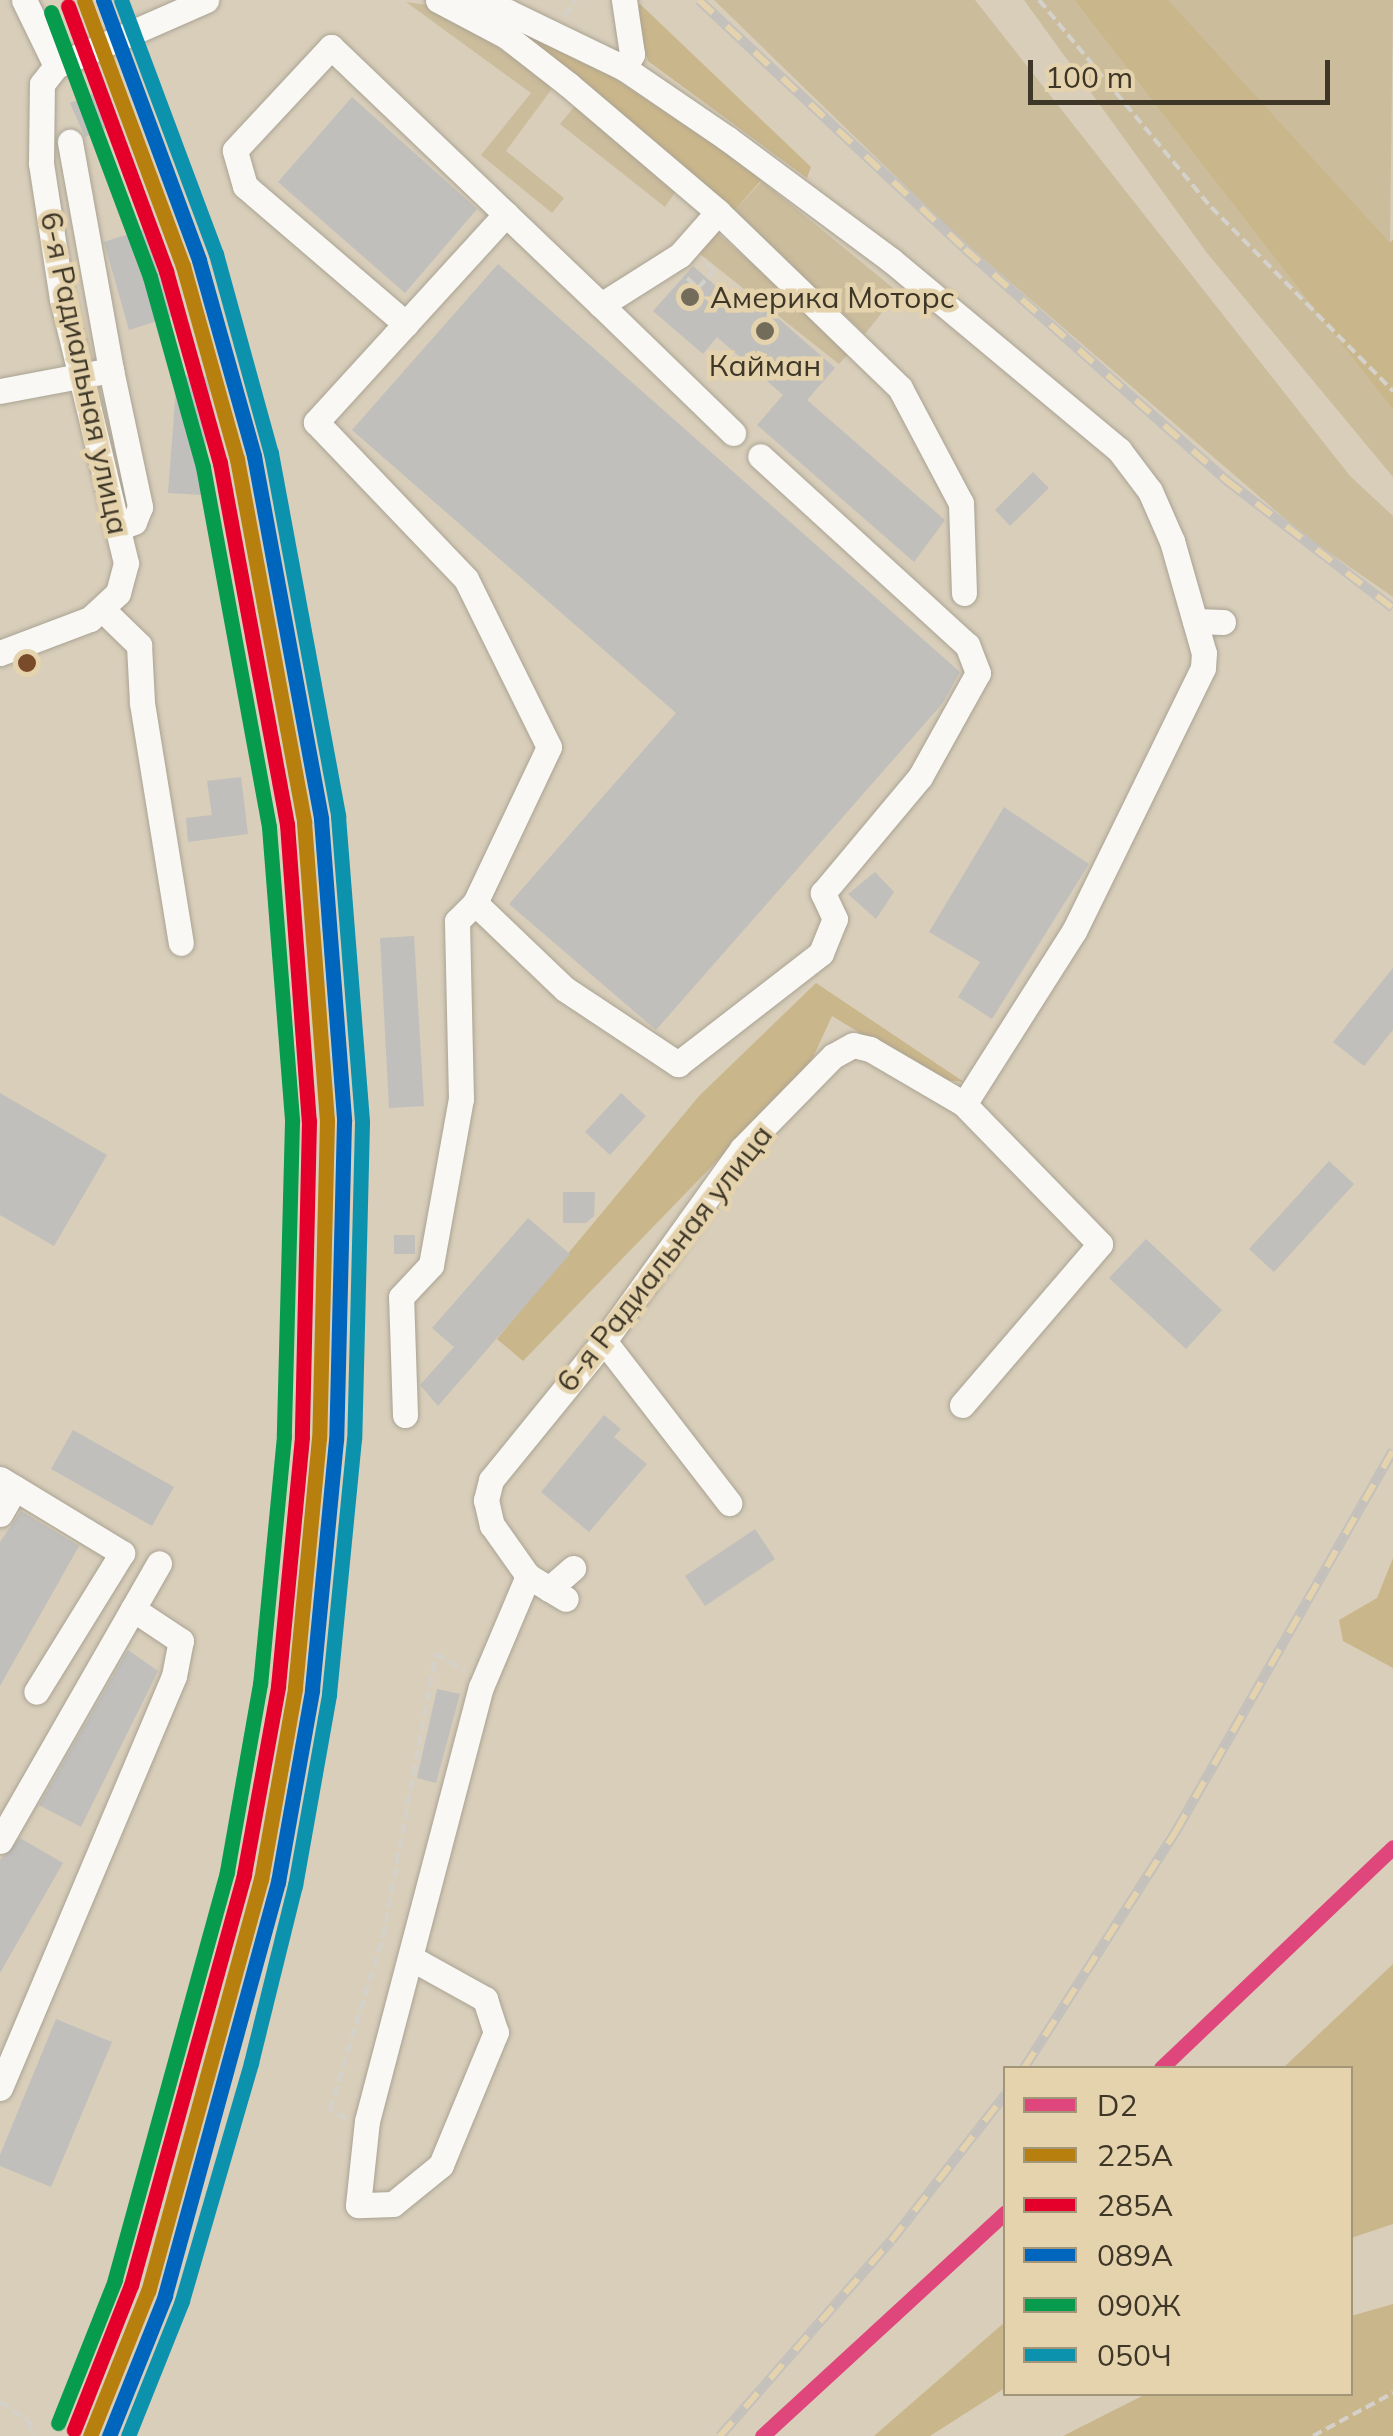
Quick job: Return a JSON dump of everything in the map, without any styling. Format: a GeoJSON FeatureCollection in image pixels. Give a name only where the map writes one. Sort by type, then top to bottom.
{"type":"FeatureCollection","features":[{"type":"Feature","properties":{"kind":"street"},"geometry":{"type":"LineString","coordinates":[[24,0],[56,66],[206,0]]}},
{"type":"Feature","properties":{"kind":"street"},"geometry":{"type":"LineString","coordinates":[[438,0],[506,36],[718,212],[900,388],[961,504],[964,593]]}},
{"type":"Feature","properties":{"kind":"street"},"geometry":{"type":"LineString","coordinates":[[464,0],[508,12],[624,68],[891,260],[1150,490],[1172,541],[1195,621],[1203,668],[1074,931],[964,1104]]}},
{"type":"Feature","properties":{"kind":"street"},"geometry":{"type":"LineString","coordinates":[[624,0],[632,54],[624,68]]}},
{"type":"Feature","properties":{"kind":"street"},"geometry":{"type":"LineString","coordinates":[[406,324],[245,186],[234,150],[331,47],[733,433]]}},
{"type":"Feature","properties":{"kind":"street","name":"6-я Радиальная улица"},"geometry":{"type":"LineString","coordinates":[[56,66],[39,99],[42,162],[79,376],[126,563],[118,593],[102,609]]}},
{"type":"Feature","properties":{"kind":"street"},"geometry":{"type":"LineString","coordinates":[[70,142],[140,506],[134,522],[119,528]]}},
{"type":"Feature","properties":{"kind":"street"},"geometry":{"type":"LineString","coordinates":[[602,305],[680,255],[718,212]]}},
{"type":"Feature","properties":{"kind":"street"},"geometry":{"type":"LineString","coordinates":[[405,1416],[401,1297],[431,1264],[461,1099],[458,921],[475,903],[550,747],[466,579],[316,422],[506,214]]}},
{"type":"Feature","properties":{"kind":"street"},"geometry":{"type":"LineString","coordinates":[[0,392],[111,370]]}},
{"type":"Feature","properties":{"kind":"street"},"geometry":{"type":"LineString","coordinates":[[475,903],[565,989],[678,1064],[821,952],[835,920],[824,893],[920,777],[978,673],[967,645],[760,456]]}},
{"type":"Feature","properties":{"kind":"street"},"geometry":{"type":"LineString","coordinates":[[0,654],[102,609],[139,645],[142,703],[180,943]]}},
{"type":"Feature","properties":{"kind":"street"},"geometry":{"type":"LineString","coordinates":[[1195,621],[1223,622]]}},
{"type":"Feature","properties":{"kind":"street","name":"6-я Радиальная улица"},"geometry":{"type":"LineString","coordinates":[[548,1588],[492,1525],[486,1500],[491,1480],[604,1341],[742,1149],[833,1056],[853,1045],[870,1049],[964,1104],[1100,1244],[962,1405]]}},
{"type":"Feature","properties":{"kind":"street"},"geometry":{"type":"LineString","coordinates":[[604,1341],[729,1503]]}},
{"type":"Feature","properties":{"kind":"street"},"geometry":{"type":"LineString","coordinates":[[0,1514],[7,1483],[122,1553],[36,1692]]}},
{"type":"Feature","properties":{"kind":"street"},"geometry":{"type":"LineString","coordinates":[[0,1840],[159,1562]]}},
{"type":"Feature","properties":{"kind":"street"},"geometry":{"type":"LineString","coordinates":[[411,1958],[486,1999],[496,2032],[441,2166],[393,2204],[358,2205],[367,2121],[484,1681],[548,1588],[572,1568]]}},
{"type":"Feature","properties":{"kind":"street"},"geometry":{"type":"LineString","coordinates":[[0,2088],[174,1676],[182,1641],[132,1609]]}},
{"type":"Feature","properties":{"kind":"path"},"geometry":{"type":"LineString","coordinates":[[1039,0],[1211,207],[1393,392]]}},
{"type":"Feature","properties":{"kind":"path"},"geometry":{"type":"LineString","coordinates":[[350,2120],[330,2110],[383,1937],[436,1654],[484,1681]]}},
{"type":"Feature","properties":{"kind":"path"},"geometry":{"type":"LineString","coordinates":[[1313,2436],[1393,2392]]}},
{"type":"Feature","properties":{"kind":"path"},"geometry":{"type":"LineString","coordinates":[[0,2402],[29,2421],[33,2436]]}},
{"type":"Feature","properties":{"kind":"shaded area"},"geometry":{"type":"Polygon","coordinates":[[[714,0],[975,0],[1350,476],[1393,516],[1393,597],[1305,536],[959,238],[714,0]]]}},
{"type":"Feature","properties":{"kind":"shaded area"},"geometry":{"type":"Polygon","coordinates":[[[1024,0],[1074,0],[1393,410],[1393,477],[1207,253],[1024,0]]]}},
{"type":"Feature","properties":{"kind":"shaded area"},"geometry":{"type":"Polygon","coordinates":[[[1074,0],[1168,0],[1390,243],[1393,239],[1393,410],[1074,0]]]}},
{"type":"Feature","properties":{"kind":"shaded area"},"geometry":{"type":"Polygon","coordinates":[[[1168,0],[1393,0],[1390,244],[1170,5],[1168,0]]]}},
{"type":"Feature","properties":{"kind":"shaded area"},"geometry":{"type":"Polygon","coordinates":[[[406,2],[434,6],[546,79],[551,90],[506,151],[564,198],[552,213],[481,155],[531,93],[406,2]]]}},
{"type":"Feature","properties":{"kind":"shaded area"},"geometry":{"type":"Polygon","coordinates":[[[640,4],[811,167],[807,178],[648,61],[633,8],[640,4]]]}},
{"type":"Feature","properties":{"kind":"shaded area"},"geometry":{"type":"Polygon","coordinates":[[[497,16],[561,43],[764,177],[733,212],[497,16]]]}},
{"type":"Feature","properties":{"kind":"shaded area"},"geometry":{"type":"Polygon","coordinates":[[[575,106],[676,191],[665,207],[560,124],[575,106]]]}},
{"type":"Feature","properties":{"kind":"shaded area"},"geometry":{"type":"Polygon","coordinates":[[[762,181],[898,292],[865,334],[733,212],[762,181]]]}},
{"type":"Feature","properties":{"kind":"shaded area"},"geometry":{"type":"Polygon","coordinates":[[[716,232],[852,350],[839,364],[695,250],[716,232]]]}},
{"type":"Feature","properties":{"kind":"shaded area"},"geometry":{"type":"Polygon","coordinates":[[[816,983],[964,1082],[936,1079],[832,1016],[809,1066],[523,1361],[497,1339],[699,1096],[816,983]]]}},
{"type":"Feature","properties":{"kind":"shaded area"},"geometry":{"type":"Polygon","coordinates":[[[1393,1558],[1393,1668],[1343,1641],[1339,1620],[1377,1598],[1393,1558]]]}},
{"type":"Feature","properties":{"kind":"shaded area"},"geometry":{"type":"Polygon","coordinates":[[[1393,1964],[1393,2224],[1353,2237],[1353,2066],[1285,2066],[1393,1964]]]}},
{"type":"Feature","properties":{"kind":"shaded area"},"geometry":{"type":"Polygon","coordinates":[[[1393,2304],[1393,2436],[1063,2436],[1142,2396],[1353,2396],[1353,2315],[1393,2304]]]}},
{"type":"Feature","properties":{"kind":"shaded area"},"geometry":{"type":"Polygon","coordinates":[[[1003,2324],[1003,2389],[930,2436],[874,2436],[1003,2324]]]}},
{"type":"Feature","properties":{"kind":"building"},"geometry":{"type":"Polygon","coordinates":[[[97,92],[111,126],[85,137],[70,103],[97,92]]]}},
{"type":"Feature","properties":{"kind":"building"},"geometry":{"type":"Polygon","coordinates":[[[352,97],[477,209],[405,293],[278,182],[352,97]]]}},
{"type":"Feature","properties":{"kind":"building"},"geometry":{"type":"Polygon","coordinates":[[[144,229],[173,316],[129,330],[104,242],[144,229]]]}},
{"type":"Feature","properties":{"kind":"building"},"geometry":{"type":"Polygon","coordinates":[[[498,264],[960,672],[942,704],[656,1030],[509,904],[676,713],[352,430],[498,264]]]}},
{"type":"Feature","properties":{"kind":"building"},"geometry":{"type":"Polygon","coordinates":[[[693,266],[742,309],[753,296],[835,368],[807,400],[945,520],[914,562],[757,425],[783,395],[717,337],[703,354],[653,311],[693,266]]]}},
{"type":"Feature","properties":{"kind":"building"},"geometry":{"type":"Polygon","coordinates":[[[177,375],[211,377],[202,495],[168,493],[177,375]]]}},
{"type":"Feature","properties":{"kind":"building"},"geometry":{"type":"Polygon","coordinates":[[[1033,472],[1049,488],[1010,526],[995,510],[1033,472]]]}},
{"type":"Feature","properties":{"kind":"building"},"geometry":{"type":"Polygon","coordinates":[[[241,777],[248,834],[188,842],[186,818],[212,815],[207,781],[241,777]]]}},
{"type":"Feature","properties":{"kind":"building"},"geometry":{"type":"Polygon","coordinates":[[[1004,807],[1089,864],[992,1019],[958,997],[980,962],[929,932],[1004,807]]]}},
{"type":"Feature","properties":{"kind":"building"},"geometry":{"type":"Polygon","coordinates":[[[875,872],[894,892],[876,919],[848,894],[875,872]]]}},
{"type":"Feature","properties":{"kind":"building"},"geometry":{"type":"Polygon","coordinates":[[[414,936],[424,1106],[389,1108],[380,938],[414,936]]]}},
{"type":"Feature","properties":{"kind":"building"},"geometry":{"type":"Polygon","coordinates":[[[1393,968],[1393,1030],[1364,1066],[1333,1042],[1393,968]]]}},
{"type":"Feature","properties":{"kind":"building"},"geometry":{"type":"Polygon","coordinates":[[[0,1093],[107,1155],[54,1246],[0,1215],[0,1093]]]}},
{"type":"Feature","properties":{"kind":"building"},"geometry":{"type":"Polygon","coordinates":[[[621,1093],[646,1116],[610,1155],[585,1132],[621,1093]]]}},
{"type":"Feature","properties":{"kind":"building"},"geometry":{"type":"Polygon","coordinates":[[[1329,1161],[1354,1184],[1274,1272],[1249,1249],[1329,1161]]]}},
{"type":"Feature","properties":{"kind":"building"},"geometry":{"type":"Polygon","coordinates":[[[563,1192],[595,1192],[594,1216],[586,1223],[563,1223],[563,1192]]]}},
{"type":"Feature","properties":{"kind":"building"},"geometry":{"type":"Polygon","coordinates":[[[528,1218],[570,1254],[438,1406],[420,1385],[454,1347],[432,1328],[528,1218]]]}},
{"type":"Feature","properties":{"kind":"building"},"geometry":{"type":"Polygon","coordinates":[[[394,1235],[415,1235],[415,1254],[394,1254],[394,1235]]]}},
{"type":"Feature","properties":{"kind":"building"},"geometry":{"type":"Polygon","coordinates":[[[1146,1239],[1222,1310],[1186,1349],[1109,1278],[1146,1239]]]}},
{"type":"Feature","properties":{"kind":"building"},"geometry":{"type":"Polygon","coordinates":[[[604,1415],[621,1429],[614,1437],[647,1464],[589,1532],[541,1492],[604,1415]]]}},
{"type":"Feature","properties":{"kind":"building"},"geometry":{"type":"Polygon","coordinates":[[[73,1430],[174,1487],[152,1526],[51,1469],[73,1430]]]}},
{"type":"Feature","properties":{"kind":"building"},"geometry":{"type":"Polygon","coordinates":[[[21,1511],[79,1546],[0,1686],[0,1542],[21,1511]]]}},
{"type":"Feature","properties":{"kind":"building"},"geometry":{"type":"Polygon","coordinates":[[[755,1529],[775,1559],[705,1606],[685,1576],[755,1529]]]}},
{"type":"Feature","properties":{"kind":"building"},"geometry":{"type":"Polygon","coordinates":[[[128,1650],[158,1671],[81,1827],[39,1805],[128,1650]]]}},
{"type":"Feature","properties":{"kind":"building"},"geometry":{"type":"Polygon","coordinates":[[[437,1689],[460,1694],[436,1783],[417,1778],[437,1689]]]}},
{"type":"Feature","properties":{"kind":"building"},"geometry":{"type":"Polygon","coordinates":[[[20,1838],[63,1863],[0,1973],[0,1860],[20,1838]]]}},
{"type":"Feature","properties":{"kind":"building"},"geometry":{"type":"Polygon","coordinates":[[[56,2019],[112,2042],[51,2187],[0,2166],[0,2155],[56,2019]]]}},
{"type":"Feature","properties":{"kind":"railway"},"geometry":{"type":"LineString","coordinates":[[699,0],[965,249],[1226,480],[1393,608]]}},
{"type":"Feature","properties":{"kind":"railway"},"geometry":{"type":"LineString","coordinates":[[1025,2066],[1176,1831],[1393,1450]]}},
{"type":"Feature","properties":{"kind":"railway"},"geometry":{"type":"LineString","coordinates":[[720,2436],[891,2241],[1003,2098]]}},
{"type":"Feature","properties":{"kind":"transit line","name":"225А"},"geometry":{"type":"LineString","coordinates":[[84,0],[183,266],[237,459],[304,822],[327,1121],[319,1438],[295,1689],[261,1879],[148,2291],[90,2436]]}},
{"type":"Feature","properties":{"kind":"transit line","name":"089А"},"geometry":{"type":"LineString","coordinates":[[103,0],[199,260],[254,456],[321,819],[344,1121],[336,1440],[312,1691],[278,1882],[165,2296],[109,2436]]}},
{"type":"Feature","properties":{"kind":"transit line","name":"050Ч"},"geometry":{"type":"LineString","coordinates":[[121,0],[216,254],[271,453],[338,816],[362,1122],[354,1439],[329,1695],[295,1885],[251,2063],[182,2301],[128,2436]]}},
{"type":"Feature","properties":{"kind":"transit line","name":"285А"},"geometry":{"type":"LineString","coordinates":[[68,6],[166,271],[220,463],[287,824],[309,1121],[302,1437],[278,1687],[244,1875],[131,2285],[74,2430]]}},
{"type":"Feature","properties":{"kind":"transit line","name":"090Ж"},"geometry":{"type":"LineString","coordinates":[[51,12],[150,277],[203,467],[269,827],[292,1122],[284,1436],[260,1684],[227,1872],[115,2280],[58,2423]]}},
{"type":"Feature","properties":{"kind":"transit line","name":"D2"},"geometry":{"type":"LineString","coordinates":[[1163,2066],[1393,1847]]}},
{"type":"Feature","properties":{"kind":"transit line","name":"D2"},"geometry":{"type":"LineString","coordinates":[[762,2436],[1003,2215]]}},
{"type":"Feature","properties":{"kind":"place","name":"Америка Моторс"},"geometry":{"type":"Point","coordinates":[690,297]}},
{"type":"Feature","properties":{"kind":"place","name":"Кайман"},"geometry":{"type":"Point","coordinates":[765,331]}}]}
